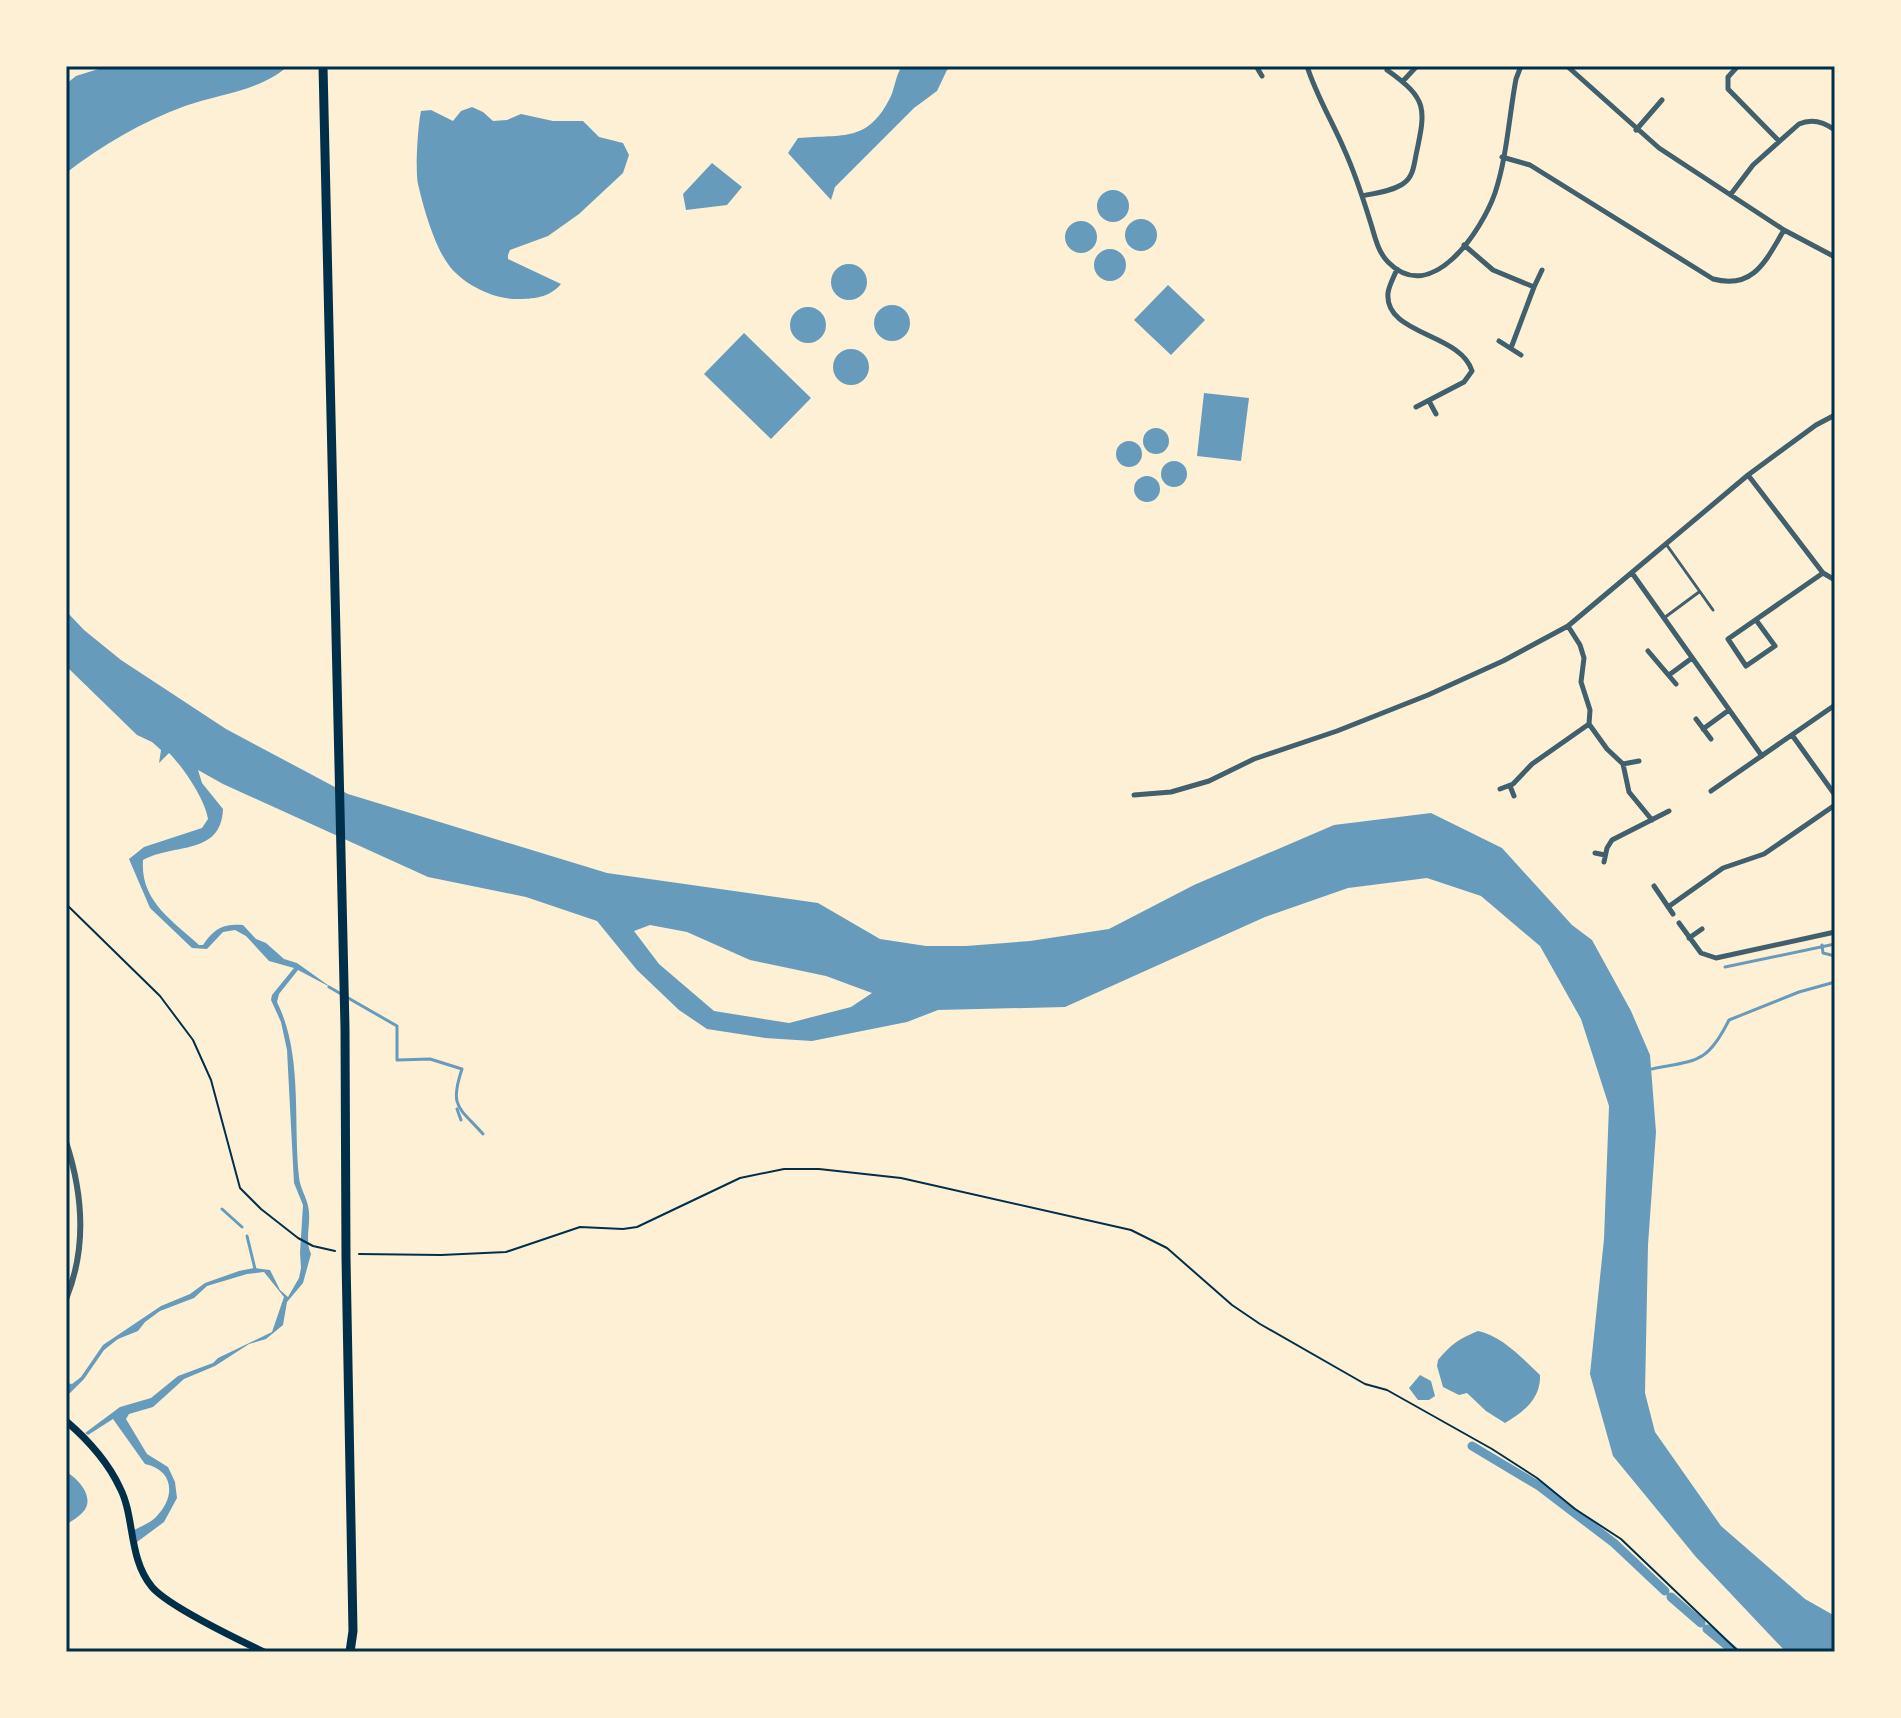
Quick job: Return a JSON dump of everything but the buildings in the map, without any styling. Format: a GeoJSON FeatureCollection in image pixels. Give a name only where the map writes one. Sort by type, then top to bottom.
{"type":"FeatureCollection","features":[{"type":"Feature","properties":{"kind":"highway"},"geometry":{"type":"LineString","coordinates":[[323,66],[345,1028],[353,1631],[350,1652]]}},
{"type":"Feature","properties":{"kind":"highway"},"geometry":{"type":"LineString","coordinates":[[353,1631],[359,1652]]}},
{"type":"Feature","properties":{"kind":"main road"},"geometry":{"type":"LineString","coordinates":[[66,1421],[83,1436],[121,1489],[141,1568],[152,1587],[168,1600],[264,1652]]}},
{"type":"Feature","properties":{"kind":"street"},"geometry":{"type":"LineString","coordinates":[[1307,66],[1344,149],[1381,253],[1397,269],[1416,275],[1434,273],[1449,263],[1491,203],[1521,66]]}},
{"type":"Feature","properties":{"kind":"street"},"geometry":{"type":"LineString","coordinates":[[1403,81],[1417,66]]}},
{"type":"Feature","properties":{"kind":"street"},"geometry":{"type":"LineString","coordinates":[[1567,66],[1659,148],[1784,230],[1835,257]]}},
{"type":"Feature","properties":{"kind":"street"},"geometry":{"type":"LineString","coordinates":[[1738,66],[1728,77],[1728,89],[1779,141]]}},
{"type":"Feature","properties":{"kind":"street"},"geometry":{"type":"LineString","coordinates":[[1258,67],[1262,76]]}},
{"type":"Feature","properties":{"kind":"street"},"geometry":{"type":"LineString","coordinates":[[1362,196],[1401,186],[1412,174],[1423,125],[1417,96],[1387,70]]}},
{"type":"Feature","properties":{"kind":"street"},"geometry":{"type":"LineString","coordinates":[[1636,130],[1662,100]]}},
{"type":"Feature","properties":{"kind":"street"},"geometry":{"type":"LineString","coordinates":[[1731,194],[1753,165],[1799,124],[1807,120],[1827,124],[1835,130]]}},
{"type":"Feature","properties":{"kind":"street"},"geometry":{"type":"LineString","coordinates":[[1502,157],[1530,165],[1713,279],[1737,281],[1757,272],[1784,230]]}},
{"type":"Feature","properties":{"kind":"street"},"geometry":{"type":"LineString","coordinates":[[1464,245],[1493,270],[1534,287]]}},
{"type":"Feature","properties":{"kind":"street"},"geometry":{"type":"LineString","coordinates":[[1397,269],[1388,292],[1389,303],[1395,313],[1416,330],[1462,352],[1472,366],[1471,375],[1464,382],[1416,407]]}},
{"type":"Feature","properties":{"kind":"street"},"geometry":{"type":"LineString","coordinates":[[1511,348],[1542,270]]}},
{"type":"Feature","properties":{"kind":"street"},"geometry":{"type":"LineString","coordinates":[[1499,341],[1521,355]]}},
{"type":"Feature","properties":{"kind":"street"},"geometry":{"type":"LineString","coordinates":[[1471,375],[1478,378]]}},
{"type":"Feature","properties":{"kind":"street"},"geometry":{"type":"LineString","coordinates":[[1429,401],[1436,414]]}},
{"type":"Feature","properties":{"kind":"street"},"geometry":{"type":"LineString","coordinates":[[1134,795],[1171,792],[1209,781],[1254,759],[1428,695],[1503,661],[1568,626],[1748,475],[1816,425],[1835,415]]}},
{"type":"Feature","properties":{"kind":"street"},"geometry":{"type":"LineString","coordinates":[[1748,475],[1823,573],[1835,580]]}},
{"type":"Feature","properties":{"kind":"street"},"geometry":{"type":"LineString","coordinates":[[1632,573],[1762,756]]}},
{"type":"Feature","properties":{"kind":"street"},"geometry":{"type":"LineString","coordinates":[[1756,620],[1775,646],[1746,666],[1728,639],[1823,573]]}},
{"type":"Feature","properties":{"kind":"street"},"geometry":{"type":"LineString","coordinates":[[1568,626],[1584,658],[1581,682],[1590,710],[1589,724],[1607,749],[1623,764],[1629,792],[1652,820]]}},
{"type":"Feature","properties":{"kind":"street"},"geometry":{"type":"LineString","coordinates":[[1648,651],[1676,684]]}},
{"type":"Feature","properties":{"kind":"street"},"geometry":{"type":"LineString","coordinates":[[1669,675],[1692,658]]}},
{"type":"Feature","properties":{"kind":"street"},"geometry":{"type":"LineString","coordinates":[[1711,791],[1835,705]]}},
{"type":"Feature","properties":{"kind":"street"},"geometry":{"type":"LineString","coordinates":[[1703,729],[1729,710]]}},
{"type":"Feature","properties":{"kind":"street"},"geometry":{"type":"LineString","coordinates":[[1696,719],[1711,739]]}},
{"type":"Feature","properties":{"kind":"street"},"geometry":{"type":"LineString","coordinates":[[1500,789],[1510,786],[1532,764],[1589,724]]}},
{"type":"Feature","properties":{"kind":"street"},"geometry":{"type":"LineString","coordinates":[[1792,735],[1835,795]]}},
{"type":"Feature","properties":{"kind":"street"},"geometry":{"type":"LineString","coordinates":[[1623,764],[1639,761]]}},
{"type":"Feature","properties":{"kind":"street"},"geometry":{"type":"LineString","coordinates":[[1510,786],[1514,796]]}},
{"type":"Feature","properties":{"kind":"street"},"geometry":{"type":"LineString","coordinates":[[1668,907],[1723,868],[1764,854],[1835,805]]}},
{"type":"Feature","properties":{"kind":"street"},"geometry":{"type":"LineString","coordinates":[[1595,853],[1604,858],[1612,840],[1669,811]]}},
{"type":"Feature","properties":{"kind":"street"},"geometry":{"type":"LineString","coordinates":[[1654,886],[1673,914]]}},
{"type":"Feature","properties":{"kind":"street"},"geometry":{"type":"LineString","coordinates":[[1679,923],[1701,953],[1716,958],[1835,932]]}},
{"type":"Feature","properties":{"kind":"street"},"geometry":{"type":"LineString","coordinates":[[1689,938],[1702,929]]}},
{"type":"Feature","properties":{"kind":"street"},"geometry":{"type":"LineString","coordinates":[[66,1142],[80,1195],[81,1222],[72,1284],[66,1299]]}},
{"type":"Feature","properties":{"kind":"lane"},"geometry":{"type":"LineString","coordinates":[[1666,544],[1713,610]]}},
{"type":"Feature","properties":{"kind":"lane"},"geometry":{"type":"LineString","coordinates":[[1664,618],[1699,592]]}},
{"type":"Feature","properties":{"kind":"path"},"geometry":{"type":"LineString","coordinates":[[66,904],[160,996],[193,1040],[211,1080],[240,1188],[298,1238],[336,1252]]}},
{"type":"Feature","properties":{"kind":"path"},"geometry":{"type":"LineString","coordinates":[[359,1254],[506,1252],[580,1227],[637,1227],[740,1178],[784,1169],[819,1169],[901,1178],[1131,1230],[1167,1248],[1232,1305],[1260,1324],[1365,1384],[1387,1390],[1537,1478],[1575,1509],[1621,1539],[1739,1652]]}},
{"type":"Feature","properties":{"kind":"water"},"geometry":{"type":"Polygon","coordinates":[[[108,66],[288,66],[265,81],[153,119],[108,144],[66,173],[66,84],[76,76],[108,66]]]}},
{"type":"Feature","properties":{"kind":"water"},"geometry":{"type":"Polygon","coordinates":[[[902,66],[954,66],[947,70],[937,91],[914,108],[835,187],[831,200],[788,153],[798,138],[842,135],[864,129],[882,111],[902,66]]]}},
{"type":"Feature","properties":{"kind":"water"},"geometry":{"type":"Polygon","coordinates":[[[472,107],[493,121],[507,120],[521,114],[553,121],[583,121],[599,137],[623,143],[629,155],[623,173],[579,214],[548,236],[510,250],[508,259],[561,284],[546,295],[529,299],[507,298],[479,289],[454,271],[434,236],[417,177],[421,111],[431,110],[453,121],[461,111],[472,107]]]}},
{"type":"Feature","properties":{"kind":"water"},"geometry":{"type":"Polygon","coordinates":[[[712,163],[742,187],[727,205],[686,210],[683,194],[712,163]]]}},
{"type":"Feature","properties":{"kind":"water"},"geometry":{"type":"Polygon","coordinates":[[[1113,190],[1124,195],[1129,206],[1124,217],[1113,222],[1102,217],[1097,206],[1102,195],[1113,190]]]}},
{"type":"Feature","properties":{"kind":"water"},"geometry":{"type":"Polygon","coordinates":[[[1141,219],[1152,224],[1157,235],[1152,246],[1141,251],[1130,246],[1125,235],[1130,224],[1141,219]]]}},
{"type":"Feature","properties":{"kind":"water"},"geometry":{"type":"Polygon","coordinates":[[[1081,221],[1092,226],[1097,237],[1092,248],[1081,253],[1070,248],[1065,237],[1070,226],[1081,221]]]}},
{"type":"Feature","properties":{"kind":"water"},"geometry":{"type":"Polygon","coordinates":[[[1110,249],[1122,253],[1126,265],[1122,277],[1110,281],[1098,277],[1094,265],[1098,253],[1110,249]]]}},
{"type":"Feature","properties":{"kind":"water"},"geometry":{"type":"Polygon","coordinates":[[[849,264],[862,269],[867,282],[862,295],[849,300],[836,295],[831,282],[836,269],[849,264]]]}},
{"type":"Feature","properties":{"kind":"water"},"geometry":{"type":"Polygon","coordinates":[[[1168,285],[1205,320],[1171,355],[1134,320],[1168,285]]]}},
{"type":"Feature","properties":{"kind":"water"},"geometry":{"type":"Polygon","coordinates":[[[892,305],[905,310],[910,323],[905,336],[892,341],[879,336],[874,323],[879,310],[892,305]]]}},
{"type":"Feature","properties":{"kind":"water"},"geometry":{"type":"Polygon","coordinates":[[[808,307],[821,312],[826,325],[821,338],[808,343],[795,338],[790,325],[795,312],[808,307]]]}},
{"type":"Feature","properties":{"kind":"water"},"geometry":{"type":"Polygon","coordinates":[[[744,333],[811,398],[771,439],[704,374],[744,333]]]}},
{"type":"Feature","properties":{"kind":"water"},"geometry":{"type":"Polygon","coordinates":[[[851,349],[864,354],[869,367],[864,380],[851,385],[838,380],[833,367],[838,354],[851,349]]]}},
{"type":"Feature","properties":{"kind":"water"},"geometry":{"type":"Polygon","coordinates":[[[1204,393],[1249,398],[1241,461],[1197,456],[1204,393]]]}},
{"type":"Feature","properties":{"kind":"water"},"geometry":{"type":"Polygon","coordinates":[[[1156,428],[1165,432],[1169,441],[1165,450],[1156,454],[1147,450],[1143,441],[1147,432],[1156,428]]]}},
{"type":"Feature","properties":{"kind":"water"},"geometry":{"type":"Polygon","coordinates":[[[1129,441],[1138,445],[1142,454],[1138,463],[1129,467],[1120,463],[1116,454],[1120,445],[1129,441]]]}},
{"type":"Feature","properties":{"kind":"water"},"geometry":{"type":"Polygon","coordinates":[[[1174,461],[1183,465],[1187,474],[1183,483],[1174,487],[1165,483],[1161,474],[1165,465],[1174,461]]]}},
{"type":"Feature","properties":{"kind":"water"},"geometry":{"type":"Polygon","coordinates":[[[1147,476],[1156,480],[1160,489],[1156,498],[1147,502],[1138,498],[1134,489],[1138,480],[1147,476]]]}},
{"type":"Feature","properties":{"kind":"water"},"geometry":{"type":"Polygon","coordinates":[[[66,611],[121,660],[226,729],[348,794],[607,873],[818,903],[880,939],[926,946],[1030,941],[1109,929],[1194,885],[1334,825],[1431,813],[1502,848],[1572,925],[1592,940],[1631,1011],[1650,1055],[1656,1132],[1648,1245],[1645,1393],[1655,1432],[1721,1526],[1805,1599],[1835,1616],[1835,1652],[1786,1652],[1696,1557],[1613,1456],[1590,1374],[1604,1239],[1609,1106],[1581,1019],[1540,946],[1481,896],[1427,878],[1348,888],[1265,917],[1065,1007],[938,1010],[907,1022],[812,1041],[765,1038],[707,1029],[679,1010],[637,970],[597,921],[526,897],[428,877],[198,770],[202,783],[223,809],[220,824],[205,841],[143,860],[143,874],[152,898],[199,945],[203,945],[220,928],[243,925],[256,939],[266,943],[284,959],[297,963],[332,988],[298,970],[279,994],[277,1002],[291,1043],[294,1065],[297,1155],[299,1177],[309,1212],[308,1242],[311,1254],[303,1283],[287,1302],[283,1325],[266,1339],[249,1344],[215,1366],[184,1379],[153,1407],[129,1414],[126,1419],[147,1454],[168,1467],[175,1482],[177,1498],[164,1522],[137,1542],[134,1530],[154,1519],[167,1501],[169,1485],[166,1478],[155,1467],[145,1464],[113,1419],[88,1435],[85,1433],[120,1407],[151,1398],[178,1376],[213,1363],[218,1358],[272,1332],[284,1297],[264,1272],[207,1286],[194,1298],[160,1311],[138,1331],[118,1339],[104,1350],[70,1393],[66,1392],[66,1383],[72,1384],[81,1377],[103,1345],[161,1306],[190,1294],[205,1283],[254,1268],[270,1270],[280,1290],[288,1297],[299,1278],[303,1205],[294,1183],[287,1050],[281,1022],[271,1000],[294,968],[269,961],[246,936],[235,930],[223,932],[207,949],[192,948],[150,908],[129,859],[144,847],[202,828],[208,819],[203,802],[181,766],[169,753],[159,763],[161,750],[137,735],[66,666],[66,611]],[[650,925],[634,931],[659,964],[714,1011],[789,1023],[851,1007],[872,993],[826,976],[750,960],[687,932],[650,925]]]}},
{"type":"Feature","properties":{"kind":"water"},"geometry":{"type":"Polygon","coordinates":[[[1478,1331],[1503,1343],[1540,1375],[1538,1391],[1530,1404],[1505,1423],[1467,1393],[1459,1395],[1443,1387],[1438,1360],[1456,1342],[1478,1331]]]}},
{"type":"Feature","properties":{"kind":"water"},"geometry":{"type":"Polygon","coordinates":[[[1420,1375],[1431,1381],[1435,1396],[1429,1400],[1418,1400],[1409,1388],[1420,1375]]]}},
{"type":"Feature","properties":{"kind":"water"},"geometry":{"type":"Polygon","coordinates":[[[66,1472],[84,1489],[88,1501],[83,1512],[66,1525],[66,1472]]]}},
{"type":"Feature","properties":{"kind":"waterway"},"geometry":{"type":"LineString","coordinates":[[1725,967],[1835,944]]}},
{"type":"Feature","properties":{"kind":"waterway"},"geometry":{"type":"LineString","coordinates":[[1822,945],[1823,953],[1835,956]]}},
{"type":"Feature","properties":{"kind":"waterway"},"geometry":{"type":"LineString","coordinates":[[1652,1069],[1699,1058],[1714,1045],[1729,1020],[1799,992],[1835,982]]}},
{"type":"Feature","properties":{"kind":"waterway"},"geometry":{"type":"LineString","coordinates":[[329,987],[397,1026],[397,1060],[430,1059],[462,1069],[456,1091],[459,1106],[483,1134]]}},
{"type":"Feature","properties":{"kind":"waterway"},"geometry":{"type":"LineString","coordinates":[[457,1109],[461,1120]]}},
{"type":"Feature","properties":{"kind":"waterway"},"geometry":{"type":"LineString","coordinates":[[222,1209],[242,1227]]}},
{"type":"Feature","properties":{"kind":"waterway"},"geometry":{"type":"LineString","coordinates":[[247,1236],[255,1269]]}},
{"type":"Feature","properties":{"kind":"waterway"},"geometry":{"type":"LineString","coordinates":[[1472,1446],[1539,1486],[1614,1543],[1665,1591]]}},
{"type":"Feature","properties":{"kind":"waterway"},"geometry":{"type":"LineString","coordinates":[[1671,1597],[1701,1623]]}},
{"type":"Feature","properties":{"kind":"waterway"},"geometry":{"type":"LineString","coordinates":[[1707,1629],[1735,1652]]}}]}
